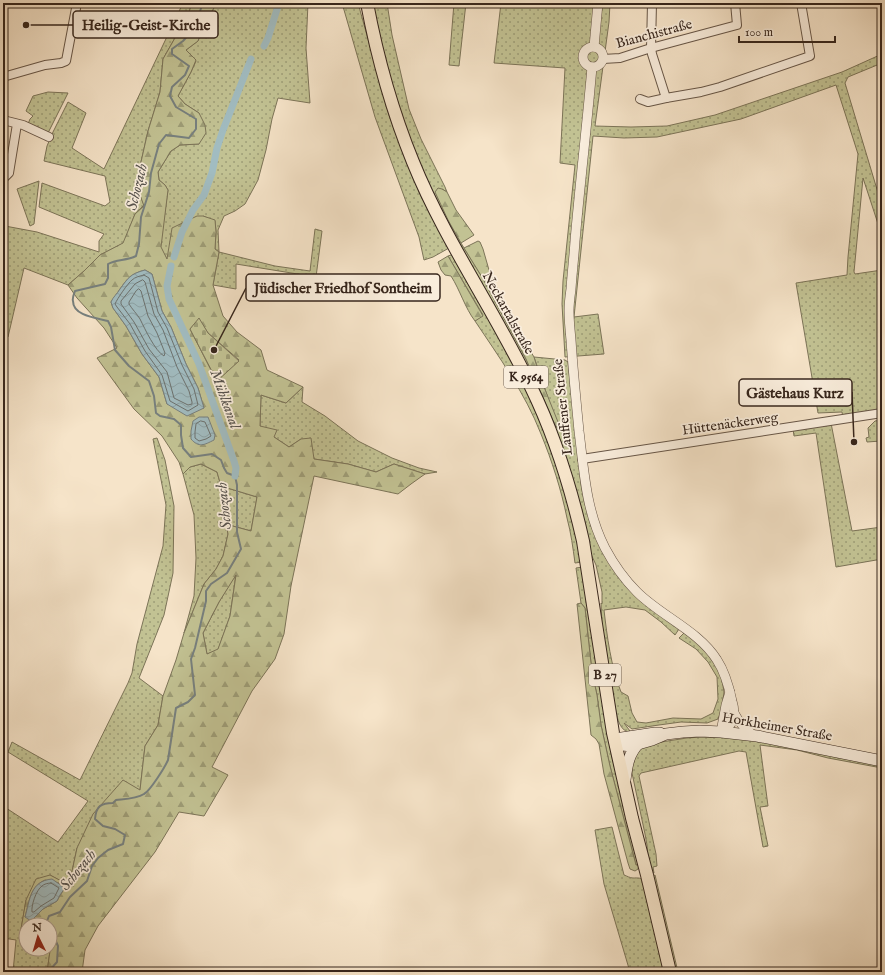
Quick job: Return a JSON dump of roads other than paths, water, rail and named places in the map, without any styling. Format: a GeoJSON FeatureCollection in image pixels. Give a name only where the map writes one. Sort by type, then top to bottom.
{"type":"FeatureCollection","features":[{"type":"Feature","properties":{"kind":"main road","name":"Neckartalstraße"},"geometry":{"type":"LineString","coordinates":[[368,3],[378,55],[396,115],[413,162],[440,219],[531,387],[554,441],[565,472],[583,541],[614,739]]}},
{"type":"Feature","properties":{"kind":"main road","name":"Horkheimer Straße"},"geometry":{"type":"LineString","coordinates":[[614,739],[655,733],[666,734],[700,731],[722,732],[754,736],[882,761]]}},
{"type":"Feature","properties":{"kind":"main road","name":"Horkheimer Straße"},"geometry":{"type":"LineString","coordinates":[[614,739],[625,745],[638,744],[666,734]]}},
{"type":"Feature","properties":{"kind":"main road","name":"B 27"},"geometry":{"type":"LineString","coordinates":[[614,739],[670,972]]}},
{"type":"Feature","properties":{"kind":"main road"},"geometry":{"type":"LineString","coordinates":[[624,783],[630,756],[638,744]]}},
{"type":"Feature","properties":{"kind":"street"},"geometry":{"type":"LineString","coordinates":[[3,77],[45,65],[66,61],[77,3]]}},
{"type":"Feature","properties":{"kind":"street","name":"Lauffener Straße"},"geometry":{"type":"LineString","coordinates":[[598,3],[594,47],[587,50],[584,56],[588,66],[592,67],[569,310],[572,358],[586,493],[595,525],[605,549],[622,576],[637,592],[660,611],[706,645],[716,658],[727,681],[734,705],[734,713]]}},
{"type":"Feature","properties":{"kind":"street"},"geometry":{"type":"LineString","coordinates":[[652,3],[651,48],[666,98]]}},
{"type":"Feature","properties":{"kind":"street","name":"Bianchistraße"},"geometry":{"type":"LineString","coordinates":[[603,58],[620,58],[651,48],[737,25],[735,3]]}},
{"type":"Feature","properties":{"kind":"street"},"geometry":{"type":"LineString","coordinates":[[640,99],[648,102],[701,92],[720,87],[810,56],[801,3]]}},
{"type":"Feature","properties":{"kind":"street"},"geometry":{"type":"LineString","coordinates":[[592,67],[599,65],[603,58],[601,51],[594,47]]}},
{"type":"Feature","properties":{"kind":"street"},"geometry":{"type":"LineString","coordinates":[[3,120],[23,125],[49,136]]}},
{"type":"Feature","properties":{"kind":"street"},"geometry":{"type":"LineString","coordinates":[[3,177],[6,177],[10,173],[16,124]]}},
{"type":"Feature","properties":{"kind":"street","name":"Hüttenäckerweg"},"geometry":{"type":"LineString","coordinates":[[582,459],[882,413]]}},
{"type":"Feature","properties":{"kind":"street"},"geometry":{"type":"LineString","coordinates":[[722,732],[726,705],[730,692]]}},
{"type":"Feature","properties":{"kind":"street"},"geometry":{"type":"LineString","coordinates":[[722,732],[731,724],[734,713]]}},
{"type":"Feature","properties":{"kind":"street"},"geometry":{"type":"LineString","coordinates":[[734,713],[746,729],[754,736]]}},
{"type":"Feature","properties":{"kind":"water"},"geometry":{"type":"Polygon","coordinates":[[[145,270],[152,274],[162,311],[171,327],[186,364],[198,388],[204,408],[187,416],[167,404],[159,377],[142,354],[126,326],[113,308],[111,302],[130,277],[145,270]]]}},
{"type":"Feature","properties":{"kind":"water"},"geometry":{"type":"Polygon","coordinates":[[[199,417],[208,417],[215,435],[214,440],[202,445],[197,444],[191,439],[193,421],[199,417]]]}},
{"type":"Feature","properties":{"kind":"water"},"geometry":{"type":"Polygon","coordinates":[[[52,879],[65,888],[57,901],[43,909],[35,917],[25,917],[32,892],[39,883],[52,879]]]}},
{"type":"Feature","properties":{"kind":"waterway","name":"Schozach"},"geometry":{"type":"LineString","coordinates":[[49,917],[60,912],[70,897],[87,881],[92,866],[98,858],[108,850],[123,844],[125,835],[115,829],[103,826],[95,819],[98,808],[102,805],[113,803],[116,800],[134,798],[147,792],[161,773],[168,760],[176,708],[188,702],[195,695],[191,659],[206,601],[206,591],[211,584],[227,573],[241,549],[237,532],[237,485],[235,476],[227,473],[221,460],[212,454],[191,457],[183,448],[181,425],[174,419],[160,416],[156,413],[154,396],[149,381],[129,366],[115,350],[111,327],[108,321],[86,316],[77,310],[74,306],[73,300],[75,291],[105,284],[108,278],[108,264],[136,256],[139,244],[141,217],[149,192],[151,173],[159,144],[166,135],[189,138],[196,129],[196,119],[176,107],[170,96],[172,87],[185,75],[189,66],[172,54],[172,49],[183,41],[193,30],[203,3]]}},
{"type":"Feature","properties":{"kind":"waterway","name":"Mühlkanal"},"geometry":{"type":"LineString","coordinates":[[264,46],[279,3]]}},
{"type":"Feature","properties":{"kind":"waterway","name":"Mühlkanal"},"geometry":{"type":"LineString","coordinates":[[174,257],[182,232],[193,210],[204,195],[212,173],[217,148],[223,130],[251,59]]}},
{"type":"Feature","properties":{"kind":"waterway","name":"Mühlkanal"},"geometry":{"type":"LineString","coordinates":[[171,266],[167,286],[169,299],[199,364],[234,461],[236,468],[235,476]]}},
{"type":"Feature","properties":{"kind":"waterway","name":"Schozach"},"geometry":{"type":"LineString","coordinates":[[48,972],[57,962],[57,957]]}},
{"type":"Feature","properties":{"kind":"place","name":"Heilig-Geist-Kirche"},"geometry":{"type":"Point","coordinates":[26,25]}},
{"type":"Feature","properties":{"kind":"place","name":"Jüdischer Friedhof Sontheim"},"geometry":{"type":"Point","coordinates":[214,350]}},
{"type":"Feature","properties":{"kind":"place","name":"Gästehaus Kurz"},"geometry":{"type":"Point","coordinates":[854,442]}}]}
